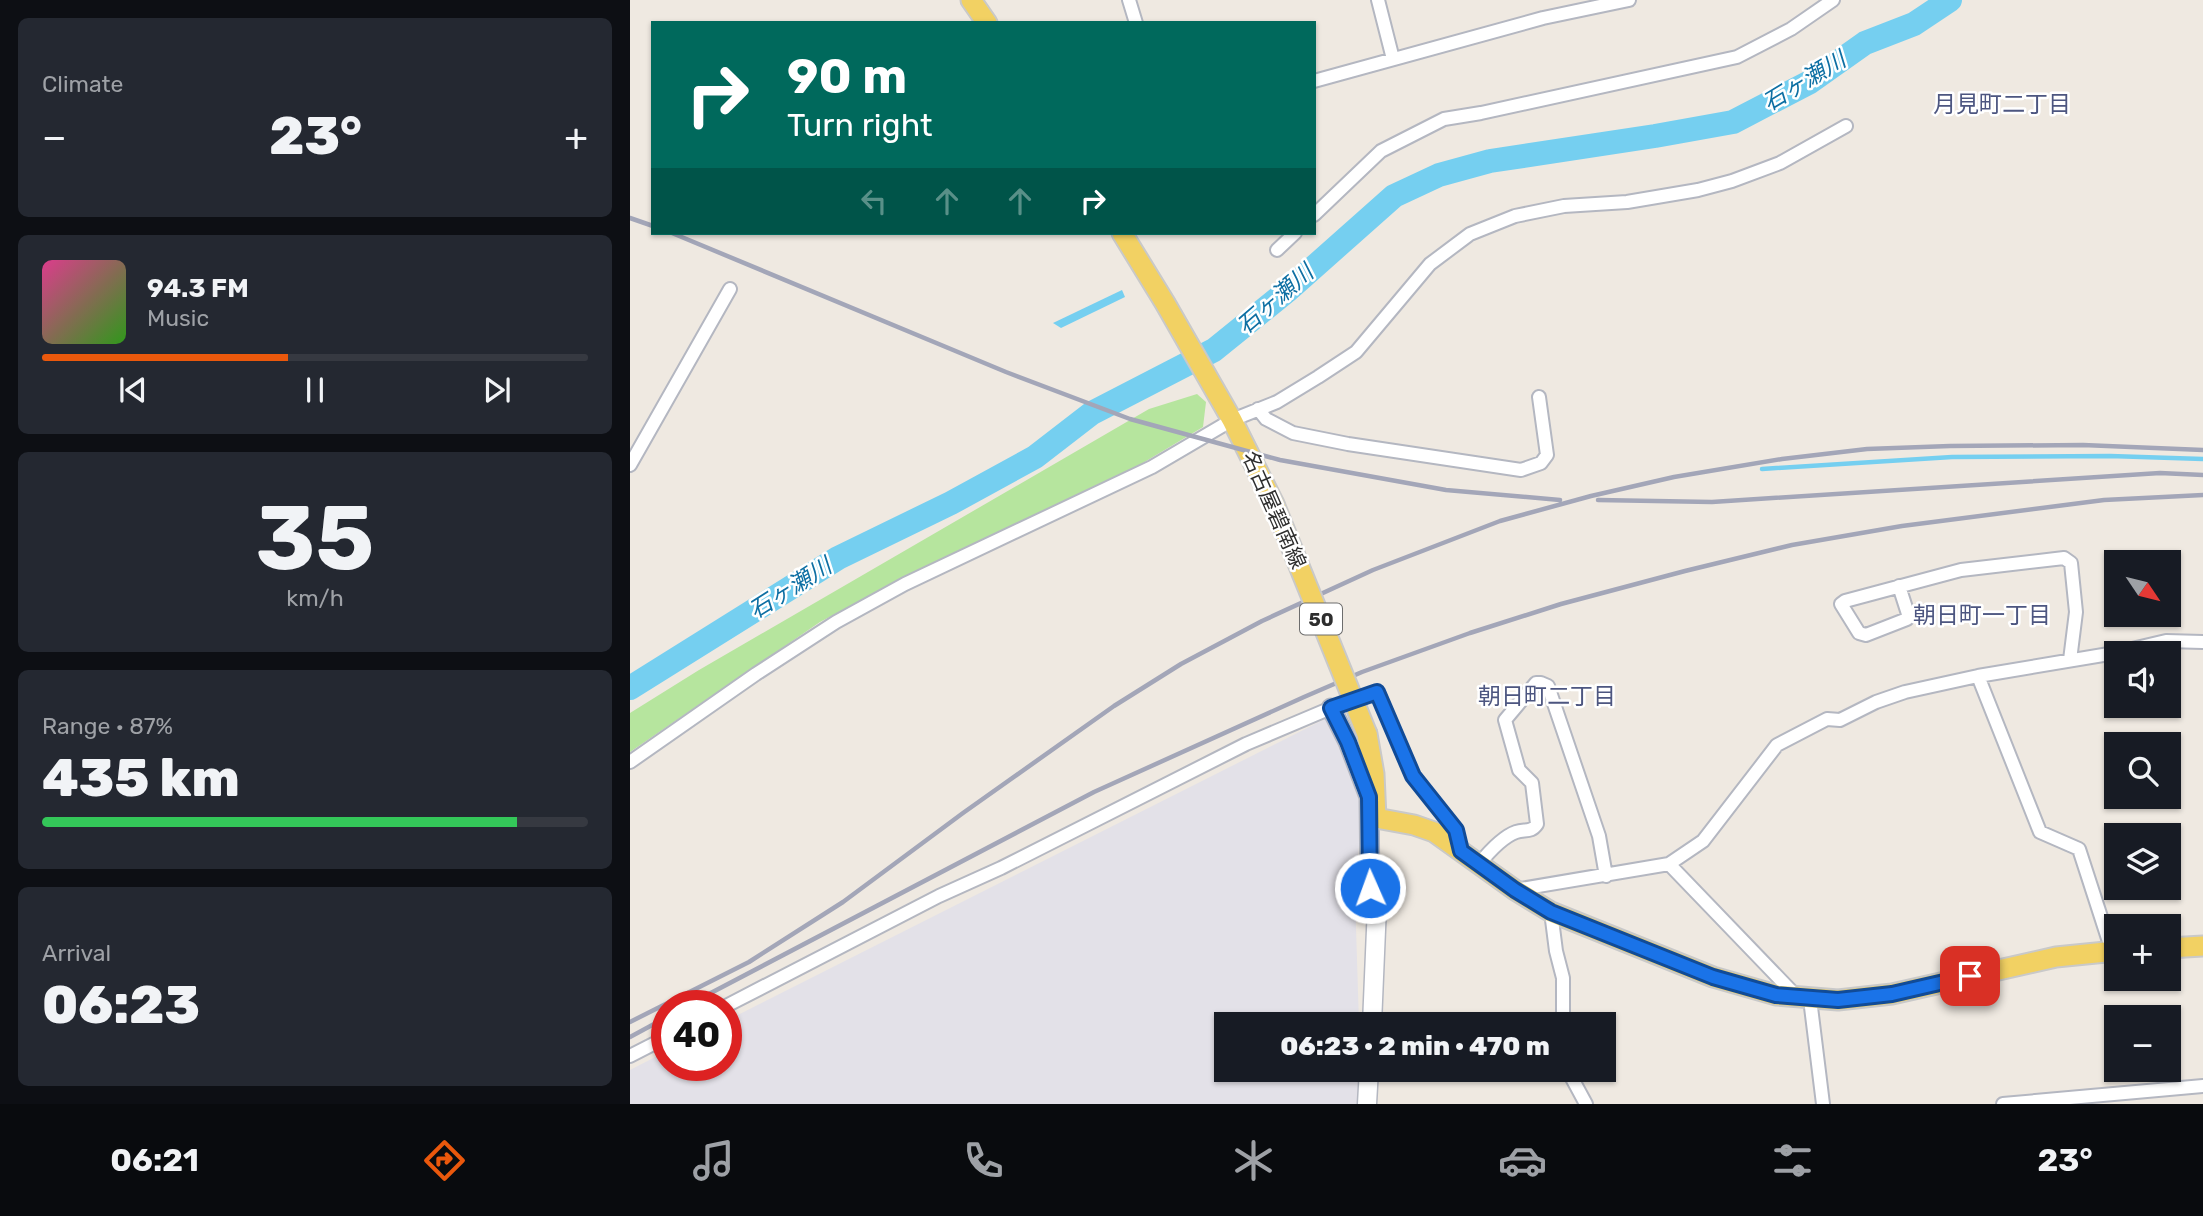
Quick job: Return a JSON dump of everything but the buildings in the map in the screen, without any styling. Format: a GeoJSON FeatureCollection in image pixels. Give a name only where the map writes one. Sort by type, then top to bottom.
{"type":"FeatureCollection","features":[{"type":"Feature","properties":{"kind":"main road"},"geometry":{"type":"LineString","coordinates":[[971,0],[986,21]]}},
{"type":"Feature","properties":{"kind":"main road","name":"名古屋碧南線"},"geometry":{"type":"LineString","coordinates":[[1123,235],[1220,400],[1274,504],[1367,734],[1374,774],[1376,818]]}},
{"type":"Feature","properties":{"kind":"main road"},"geometry":{"type":"LineString","coordinates":[[1376,818],[1414,824],[1434,832],[1515,890],[1551,912],[1713,977],[1776,995],[1838,1000],[1892,994],[2056,957],[2104,952]]}},
{"type":"Feature","properties":{"kind":"main road"},"geometry":{"type":"LineString","coordinates":[[2181,947],[2203,946]]}},
{"type":"Feature","properties":{"kind":"street"},"geometry":{"type":"LineString","coordinates":[[1129,0],[1135,21]]}},
{"type":"Feature","properties":{"kind":"street"},"geometry":{"type":"LineString","coordinates":[[1378,0],[1394,60]]}},
{"type":"Feature","properties":{"kind":"street"},"geometry":{"type":"LineString","coordinates":[[1316,80],[1544,18],[1629,0]]}},
{"type":"Feature","properties":{"kind":"street"},"geometry":{"type":"LineString","coordinates":[[1316,213],[1381,151],[1444,119],[1737,57],[1791,29],[1833,0]]}},
{"type":"Feature","properties":{"kind":"street"},"geometry":{"type":"LineString","coordinates":[[630,762],[836,622],[905,584],[1152,467],[1231,420],[1277,402],[1356,352],[1430,264],[1470,234],[1515,216],[1564,206],[1627,202],[1699,190],[1732,181],[1780,163],[1846,126]]}},
{"type":"Feature","properties":{"kind":"street"},"geometry":{"type":"LineString","coordinates":[[1277,250],[1294,235]]}},
{"type":"Feature","properties":{"kind":"street"},"geometry":{"type":"LineString","coordinates":[[630,465],[730,289]]}},
{"type":"Feature","properties":{"kind":"street"},"geometry":{"type":"LineString","coordinates":[[1258,409],[1266,419],[1293,433],[1521,470],[1541,463],[1547,455],[1539,397]]}},
{"type":"Feature","properties":{"kind":"street"},"geometry":{"type":"LineString","coordinates":[[1899,586],[1908,614],[1907,619],[1866,635],[1858,633],[1841,604],[1845,601],[1899,586],[1961,570],[2064,558],[2071,563],[2076,612],[2070,660]]}},
{"type":"Feature","properties":{"kind":"street"},"geometry":{"type":"LineString","coordinates":[[1515,890],[1669,864],[1703,841],[1777,745],[1827,719],[1840,720],[1876,702],[1905,692],[1978,676],[2166,640],[2203,642]]}},
{"type":"Feature","properties":{"kind":"street"},"geometry":{"type":"LineString","coordinates":[[1978,676],[2040,832],[2079,849],[2104,922]]}},
{"type":"Feature","properties":{"kind":"street"},"geometry":{"type":"LineString","coordinates":[[1479,864],[1492,849],[1514,832],[1530,831],[1535,829],[1537,824],[1531,783],[1519,769],[1505,720],[1536,683],[1541,682],[1548,686],[1599,836],[1606,876]]}},
{"type":"Feature","properties":{"kind":"street"},"geometry":{"type":"LineString","coordinates":[[742,998],[1246,744],[1331,708],[1377,692],[1413,776],[1456,830],[1461,851]]}},
{"type":"Feature","properties":{"kind":"street"},"geometry":{"type":"LineString","coordinates":[[1331,708],[1348,742],[1369,797],[1370,888],[1377,918]]}},
{"type":"Feature","properties":{"kind":"street"},"geometry":{"type":"LineString","coordinates":[[1373,1012],[1379,842],[1376,818]]}},
{"type":"Feature","properties":{"kind":"street"},"geometry":{"type":"LineString","coordinates":[[1669,864],[1803,998],[1823,1104]]}},
{"type":"Feature","properties":{"kind":"street"},"geometry":{"type":"LineString","coordinates":[[1551,912],[1563,978],[1563,1012]]}},
{"type":"Feature","properties":{"kind":"street"},"geometry":{"type":"LineString","coordinates":[[630,1056],[651,1045]]}},
{"type":"Feature","properties":{"kind":"street"},"geometry":{"type":"LineString","coordinates":[[1367,1104],[1368,1082]]}},
{"type":"Feature","properties":{"kind":"street"},"geometry":{"type":"LineString","coordinates":[[1574,1082],[1586,1104]]}},
{"type":"Feature","properties":{"kind":"street"},"geometry":{"type":"LineString","coordinates":[[2003,1104],[2203,1086]]}},
{"type":"Feature","properties":{"kind":"shaded area"},"geometry":{"type":"Polygon","coordinates":[[[1327,718],[1363,797],[1355,895],[1359,1012],[1214,1012],[1214,1082],[1360,1082],[1361,1104],[630,1104],[630,1070],[651,1059],[651,1081],[742,1081],[742,1013],[1327,718]]]}},
{"type":"Feature","properties":{"kind":"green space"},"geometry":{"type":"Polygon","coordinates":[[[1197,394],[1206,402],[1203,427],[1121,476],[909,575],[820,622],[630,752],[630,713],[699,670],[1149,409],[1197,394]]]}},
{"type":"Feature","properties":{"kind":"water"},"geometry":{"type":"Polygon","coordinates":[[[1122,290],[1125,297],[1061,328],[1053,323],[1122,290]]]}},
{"type":"Feature","properties":{"kind":"waterway","name":"石ヶ瀬川"},"geometry":{"type":"LineString","coordinates":[[630,688],[838,558],[951,503],[1035,457],[1092,413],[1214,350],[1287,291],[1394,196],[1439,175],[1490,161],[1733,122],[1810,82],[1865,43],[1914,24],[1950,0]]}},
{"type":"Feature","properties":{"kind":"waterway"},"geometry":{"type":"LineString","coordinates":[[1762,469],[1952,457],[2110,456],[2203,459]]}},
{"type":"Feature","properties":{"kind":"railway"},"geometry":{"type":"LineString","coordinates":[[630,218],[651,225]]}},
{"type":"Feature","properties":{"kind":"railway"},"geometry":{"type":"LineString","coordinates":[[677,235],[1006,372],[1130,419],[1280,460],[1446,490],[1560,500]]}},
{"type":"Feature","properties":{"kind":"railway"},"geometry":{"type":"LineString","coordinates":[[630,1022],[749,962],[843,902],[1114,706],[1181,664],[1262,621],[1373,570],[1500,521],[1674,477],[1782,459],[1867,449],[2083,445],[2203,450]]}},
{"type":"Feature","properties":{"kind":"railway"},"geometry":{"type":"LineString","coordinates":[[1598,500],[1712,502],[2160,473],[2203,475]]}},
{"type":"Feature","properties":{"kind":"railway"},"geometry":{"type":"LineString","coordinates":[[717,990],[1094,792],[1362,672],[1470,633],[1561,604],[1792,545],[1902,526],[2104,500],[2203,495]]}},
{"type":"Feature","properties":{"kind":"railway"},"geometry":{"type":"LineString","coordinates":[[630,1037],[651,1026]]}},
{"type":"Feature","properties":{"kind":"district","name":"月見町二丁目"},"geometry":{"type":"Point","coordinates":[2002,104]}},
{"type":"Feature","properties":{"kind":"district","name":"朝日町一丁目"},"geometry":{"type":"Point","coordinates":[1982,615]}},
{"type":"Feature","properties":{"kind":"district","name":"朝日町二丁目"},"geometry":{"type":"Point","coordinates":[1547,696]}},
{"type":"Feature","properties":{"kind":"route"},"geometry":{"type":"LineString","coordinates":[[1370,888],[1369,797],[1348,742],[1331,708],[1377,692],[1413,776],[1456,830],[1461,851],[1551,912],[1713,977],[1776,995],[1838,1000],[1892,994],[1970,976]]}}]}
